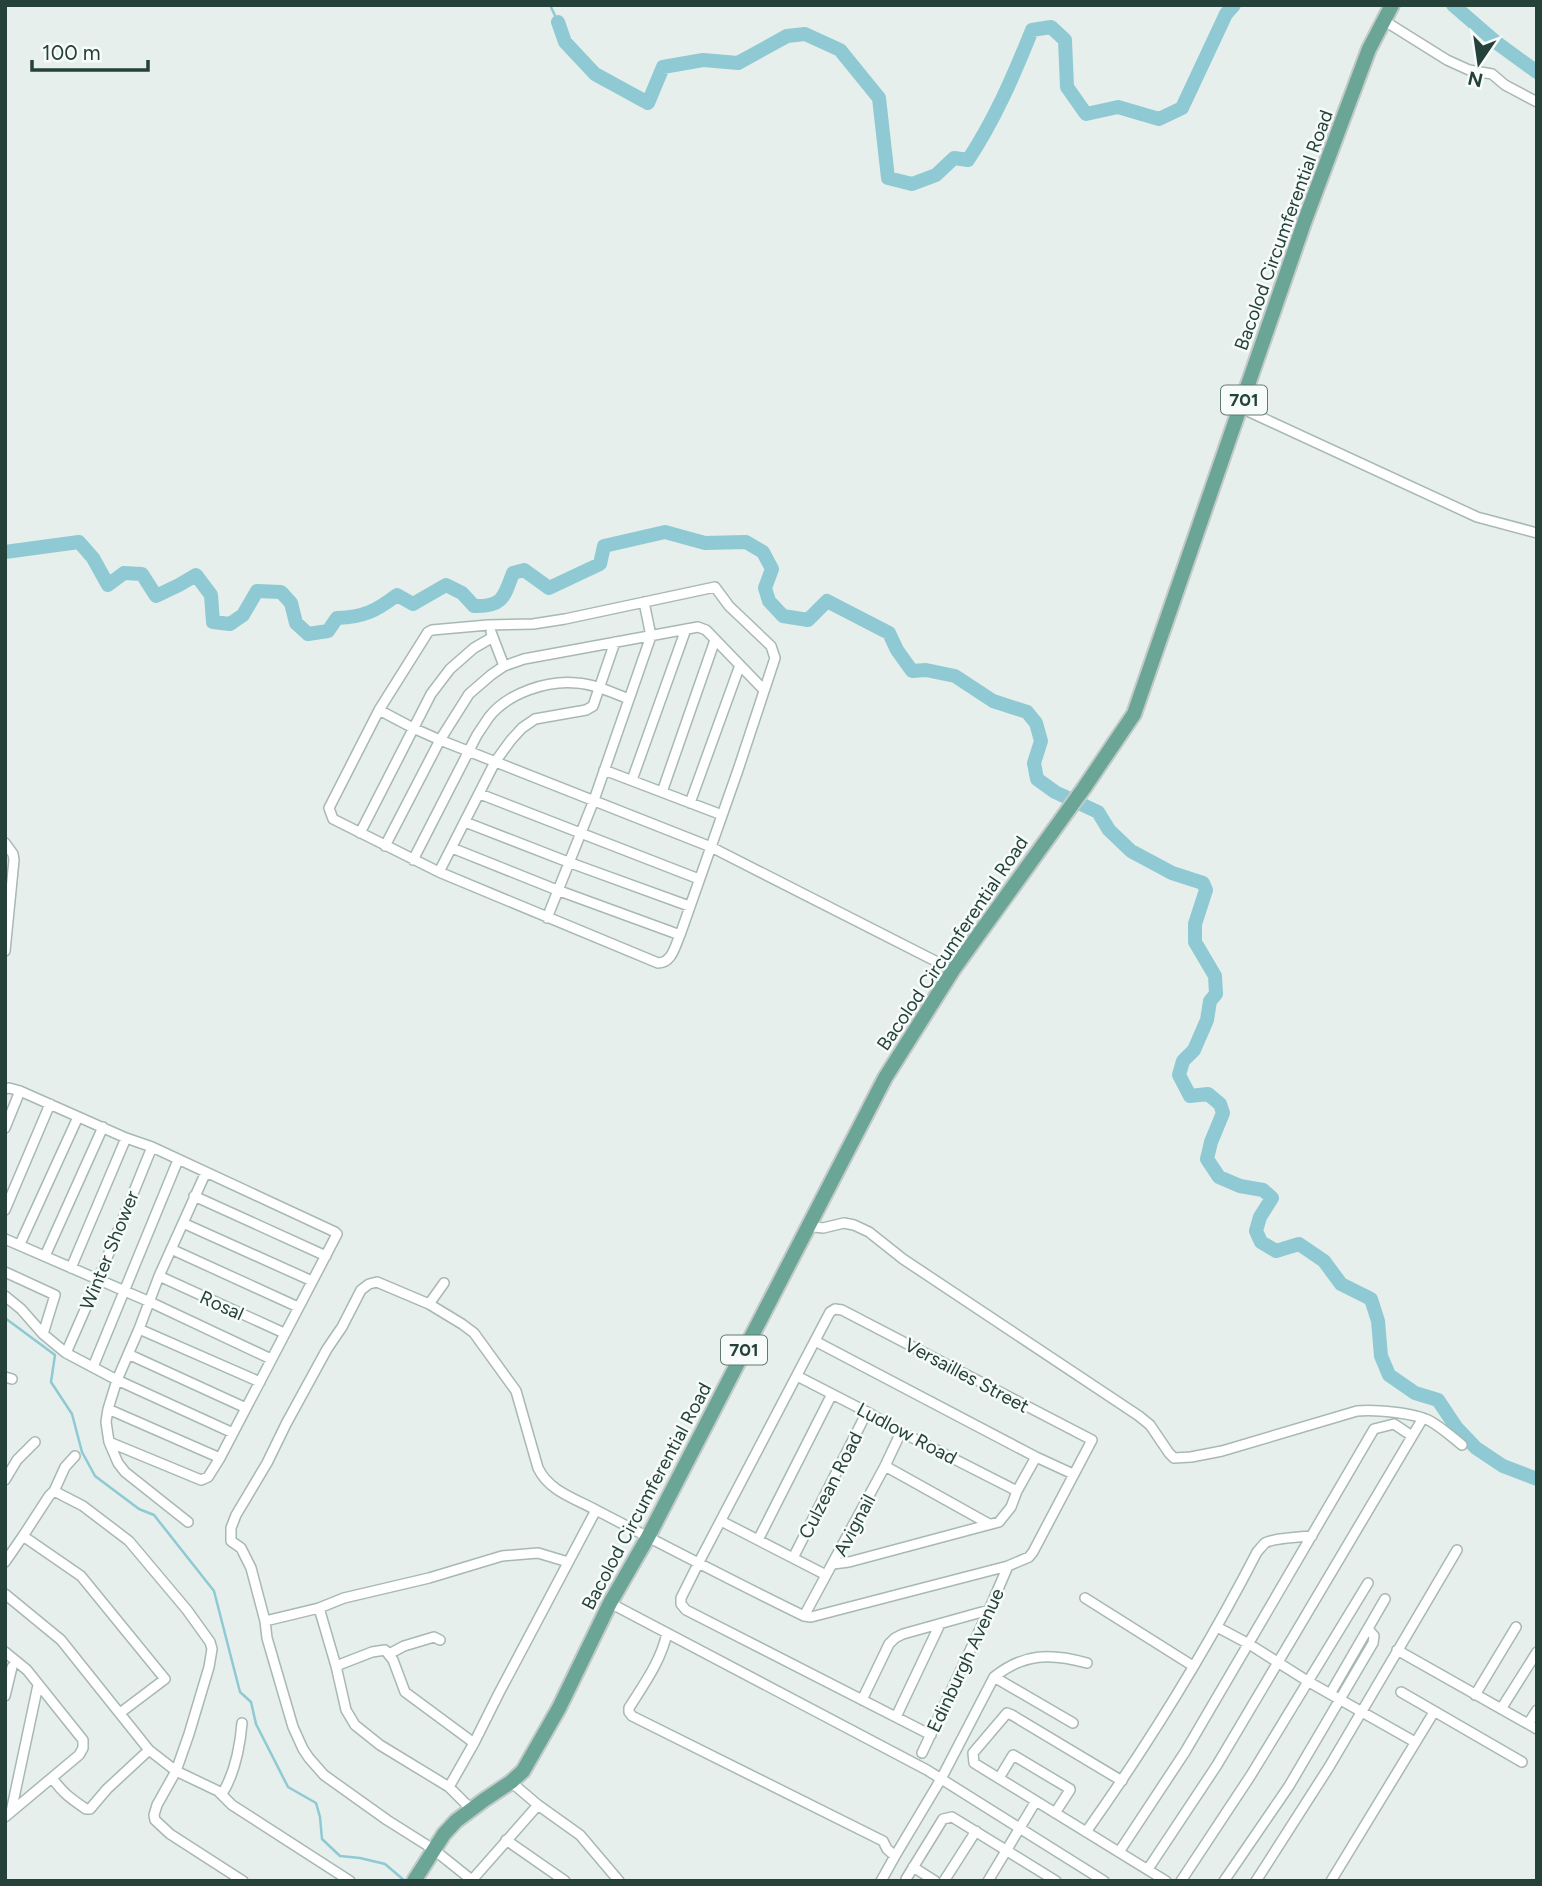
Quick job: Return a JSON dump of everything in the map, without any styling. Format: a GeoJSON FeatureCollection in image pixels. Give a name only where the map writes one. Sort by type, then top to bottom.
{"type":"FeatureCollection","features":[{"type":"Feature","properties":{"kind":"main road","name":"Bacolod Circumferential Road"},"geometry":{"type":"LineString","coordinates":[[415,1879],[444,1834],[471,1809],[518,1777],[528,1763],[885,1078],[953,970],[1134,714],[1306,220],[1362,67],[1392,5]]}},
{"type":"Feature","properties":{"kind":"street"},"geometry":{"type":"LineString","coordinates":[[1383,20],[1447,60],[1469,70],[1492,74],[1505,85],[1537,102]]}},
{"type":"Feature","properties":{"kind":"street"},"geometry":{"type":"LineString","coordinates":[[1241,408],[1477,517],[1537,533]]}},
{"type":"Feature","properties":{"kind":"street"},"geometry":{"type":"LineString","coordinates":[[715,587],[729,606],[771,646],[775,658],[680,935],[669,960],[665,963],[658,963],[439,873],[333,818],[329,808],[379,710],[428,632],[488,625],[533,624],[644,602],[715,587]]}},
{"type":"Feature","properties":{"kind":"street"},"geometry":{"type":"LineString","coordinates":[[547,918],[594,800],[652,636],[644,602]]}},
{"type":"Feature","properties":{"kind":"street"},"geometry":{"type":"LineString","coordinates":[[488,625],[504,666]]}},
{"type":"Feature","properties":{"kind":"street"},"geometry":{"type":"LineString","coordinates":[[385,846],[440,740],[469,694],[504,666],[524,659],[701,627],[764,690]]}},
{"type":"Feature","properties":{"kind":"street"},"geometry":{"type":"LineString","coordinates":[[632,780],[686,629]]}},
{"type":"Feature","properties":{"kind":"street"},"geometry":{"type":"LineString","coordinates":[[360,834],[431,694],[450,669],[474,648],[493,637]]}},
{"type":"Feature","properties":{"kind":"street"},"geometry":{"type":"LineString","coordinates":[[662,792],[715,640]]}},
{"type":"Feature","properties":{"kind":"street"},"geometry":{"type":"LineString","coordinates":[[439,873],[495,762],[522,728],[535,719],[586,710],[593,706],[615,642]]}},
{"type":"Feature","properties":{"kind":"street"},"geometry":{"type":"LineString","coordinates":[[690,803],[740,665]]}},
{"type":"Feature","properties":{"kind":"street"},"geometry":{"type":"LineString","coordinates":[[413,860],[489,717],[513,697],[547,685],[576,682],[629,699]]}},
{"type":"Feature","properties":{"kind":"street"},"geometry":{"type":"LineString","coordinates":[[379,710],[440,740],[711,846],[953,970]]}},
{"type":"Feature","properties":{"kind":"street"},"geometry":{"type":"LineString","coordinates":[[604,770],[722,815]]}},
{"type":"Feature","properties":{"kind":"street"},"geometry":{"type":"LineString","coordinates":[[480,794],[699,879]]}},
{"type":"Feature","properties":{"kind":"street"},"geometry":{"type":"LineString","coordinates":[[466,822],[689,906]]}},
{"type":"Feature","properties":{"kind":"street"},"geometry":{"type":"LineString","coordinates":[[5,843],[14,860],[5,951]]}},
{"type":"Feature","properties":{"kind":"street"},"geometry":{"type":"LineString","coordinates":[[452,848],[680,935]]}},
{"type":"Feature","properties":{"kind":"street"},"geometry":{"type":"LineString","coordinates":[[5,1089],[20,1091],[152,1147],[335,1232],[336,1237],[208,1477],[201,1480],[109,1442]]}},
{"type":"Feature","properties":{"kind":"street"},"geometry":{"type":"LineString","coordinates":[[5,1128],[20,1091]]}},
{"type":"Feature","properties":{"kind":"street"},"geometry":{"type":"LineString","coordinates":[[5,1210],[50,1104]]}},
{"type":"Feature","properties":{"kind":"street"},"geometry":{"type":"LineString","coordinates":[[19,1244],[78,1116]]}},
{"type":"Feature","properties":{"kind":"street"},"geometry":{"type":"LineString","coordinates":[[45,1256],[103,1127]]}},
{"type":"Feature","properties":{"kind":"street"},"geometry":{"type":"LineString","coordinates":[[71,1268],[127,1138]]}},
{"type":"Feature","properties":{"kind":"street","name":"Winter Shower"},"geometry":{"type":"LineString","coordinates":[[66,1353],[152,1147]]}},
{"type":"Feature","properties":{"kind":"street"},"geometry":{"type":"LineString","coordinates":[[93,1367],[178,1160]]}},
{"type":"Feature","properties":{"kind":"street"},"geometry":{"type":"LineString","coordinates":[[188,1522],[125,1472],[109,1442],[106,1422],[117,1380],[159,1276],[206,1172]]}},
{"type":"Feature","properties":{"kind":"street"},"geometry":{"type":"LineString","coordinates":[[194,1196],[326,1256]]}},
{"type":"Feature","properties":{"kind":"street"},"geometry":{"type":"LineString","coordinates":[[183,1223],[312,1281]]}},
{"type":"Feature","properties":{"kind":"street"},"geometry":{"type":"LineString","coordinates":[[807,1226],[823,1228],[844,1223],[869,1232],[903,1259],[1145,1421],[1156,1431],[1174,1458],[1222,1451],[1370,1409],[1423,1418],[1462,1445]]}},
{"type":"Feature","properties":{"kind":"street"},"geometry":{"type":"LineString","coordinates":[[5,1239],[124,1290],[271,1359]]}},
{"type":"Feature","properties":{"kind":"street"},"geometry":{"type":"LineString","coordinates":[[171,1249],[298,1307]]}},
{"type":"Feature","properties":{"kind":"street"},"geometry":{"type":"LineString","coordinates":[[5,1272],[55,1295],[43,1334]]}},
{"type":"Feature","properties":{"kind":"street","name":"Rosal"},"geometry":{"type":"LineString","coordinates":[[159,1276],[284,1333]]}},
{"type":"Feature","properties":{"kind":"street"},"geometry":{"type":"LineString","coordinates":[[538,1805],[472,1880],[324,1774],[303,1749],[293,1727],[251,1568],[241,1548],[231,1541],[231,1528],[236,1515],[267,1464],[286,1424],[361,1290],[369,1284],[377,1282],[429,1304],[474,1333],[513,1386],[538,1468],[547,1482],[596,1510],[699,1562],[752,1591],[804,1616],[819,1616],[1008,1566],[1029,1557],[1073,1474],[815,1341],[699,1562],[681,1598],[681,1604],[686,1610],[931,1735]]}},
{"type":"Feature","properties":{"kind":"street"},"geometry":{"type":"LineString","coordinates":[[429,1304],[444,1283]]}},
{"type":"Feature","properties":{"kind":"street"},"geometry":{"type":"LineString","coordinates":[[5,1296],[66,1353],[117,1380],[233,1433]]}},
{"type":"Feature","properties":{"kind":"street","name":"Versailles Street"},"geometry":{"type":"LineString","coordinates":[[815,1341],[830,1312],[835,1309],[842,1310],[1092,1440],[1073,1474]]}},
{"type":"Feature","properties":{"kind":"street"},"geometry":{"type":"LineString","coordinates":[[139,1329],[260,1382]]}},
{"type":"Feature","properties":{"kind":"street"},"geometry":{"type":"LineString","coordinates":[[128,1354],[246,1408]]}},
{"type":"Feature","properties":{"kind":"street","name":"Ludlow Road"},"geometry":{"type":"LineString","coordinates":[[797,1376],[1017,1491]]}},
{"type":"Feature","properties":{"kind":"street"},"geometry":{"type":"LineString","coordinates":[[758,1540],[832,1394]]}},
{"type":"Feature","properties":{"kind":"street"},"geometry":{"type":"LineString","coordinates":[[108,1409],[220,1458]]}},
{"type":"Feature","properties":{"kind":"street","name":"Culzean Road"},"geometry":{"type":"LineString","coordinates":[[793,1558],[867,1412]]}},
{"type":"Feature","properties":{"kind":"street"},"geometry":{"type":"LineString","coordinates":[[1394,1424],[1398,1413]]}},
{"type":"Feature","properties":{"kind":"street"},"geometry":{"type":"LineString","coordinates":[[1147,1869],[1217,1765],[1423,1418]]}},
{"type":"Feature","properties":{"kind":"street"},"geometry":{"type":"LineString","coordinates":[[1119,1852],[1185,1752],[1374,1429],[1394,1424],[1412,1436]]}},
{"type":"Feature","properties":{"kind":"street","name":"Avignail"},"geometry":{"type":"LineString","coordinates":[[804,1616],[886,1466],[901,1432]]}},
{"type":"Feature","properties":{"kind":"street"},"geometry":{"type":"LineString","coordinates":[[5,1480],[17,1460],[35,1443]]}},
{"type":"Feature","properties":{"kind":"street"},"geometry":{"type":"LineString","coordinates":[[5,1562],[48,1496],[54,1492],[65,1467],[75,1456]]}},
{"type":"Feature","properties":{"kind":"street"},"geometry":{"type":"LineString","coordinates":[[833,1564],[999,1522],[1006,1516],[1036,1457]]}},
{"type":"Feature","properties":{"kind":"street"},"geometry":{"type":"LineString","coordinates":[[886,1466],[989,1524]]}},
{"type":"Feature","properties":{"kind":"street"},"geometry":{"type":"LineString","coordinates":[[54,1492],[83,1506],[129,1541],[210,1642],[212,1649],[209,1667],[189,1734],[176,1772],[154,1815],[155,1820],[178,1839],[243,1881]]}},
{"type":"Feature","properties":{"kind":"street"},"geometry":{"type":"LineString","coordinates":[[449,1787],[596,1510]]}},
{"type":"Feature","properties":{"kind":"street"},"geometry":{"type":"LineString","coordinates":[[722,1521],[826,1575]]}},
{"type":"Feature","properties":{"kind":"street"},"geometry":{"type":"LineString","coordinates":[[23,1536],[87,1581],[166,1679],[120,1713]]}},
{"type":"Feature","properties":{"kind":"street"},"geometry":{"type":"LineString","coordinates":[[1086,1832],[1122,1781],[1193,1666],[1257,1552],[1274,1539],[1312,1536]]}},
{"type":"Feature","properties":{"kind":"street"},"geometry":{"type":"LineString","coordinates":[[1256,1881],[1329,1767],[1457,1550]]}},
{"type":"Feature","properties":{"kind":"street"},"geometry":{"type":"LineString","coordinates":[[265,1621],[502,1556],[538,1553],[568,1562]]}},
{"type":"Feature","properties":{"kind":"street","name":"Edinburgh Avenue"},"geometry":{"type":"LineString","coordinates":[[922,1753],[1008,1566]]}},
{"type":"Feature","properties":{"kind":"street"},"geometry":{"type":"LineString","coordinates":[[1181,1881],[1251,1775],[1368,1583]]}},
{"type":"Feature","properties":{"kind":"street"},"geometry":{"type":"LineString","coordinates":[[5,1594],[61,1640],[149,1751],[176,1772],[222,1794],[232,1805],[350,1881]]}},
{"type":"Feature","properties":{"kind":"street"},"geometry":{"type":"LineString","coordinates":[[1085,1598],[1193,1666]]}},
{"type":"Feature","properties":{"kind":"street"},"geometry":{"type":"LineString","coordinates":[[1330,1694],[1385,1599]]}},
{"type":"Feature","properties":{"kind":"street"},"geometry":{"type":"LineString","coordinates":[[610,1603],[928,1770],[1104,1881]]}},
{"type":"Feature","properties":{"kind":"street"},"geometry":{"type":"LineString","coordinates":[[319,1608],[346,1710],[355,1725],[380,1745],[449,1787],[471,1809]]}},
{"type":"Feature","properties":{"kind":"street"},"geometry":{"type":"LineString","coordinates":[[862,1700],[889,1644],[895,1638],[989,1610]]}},
{"type":"Feature","properties":{"kind":"street"},"geometry":{"type":"LineString","coordinates":[[896,1717],[940,1624]]}},
{"type":"Feature","properties":{"kind":"street"},"geometry":{"type":"LineString","coordinates":[[1217,1626],[1415,1742]]}},
{"type":"Feature","properties":{"kind":"street"},"geometry":{"type":"LineString","coordinates":[[1475,1695],[1516,1626]]}},
{"type":"Feature","properties":{"kind":"street"},"geometry":{"type":"LineString","coordinates":[[1224,1881],[1289,1786],[1373,1643],[1374,1636],[1367,1629]]}},
{"type":"Feature","properties":{"kind":"street"},"geometry":{"type":"LineString","coordinates":[[667,1633],[664,1648],[629,1708],[632,1716],[883,1841],[895,1856]]}},
{"type":"Feature","properties":{"kind":"street"},"geometry":{"type":"LineString","coordinates":[[389,1654],[404,1646],[434,1637],[440,1640]]}},
{"type":"Feature","properties":{"kind":"street"},"geometry":{"type":"LineString","coordinates":[[336,1666],[385,1650],[393,1660],[405,1692],[474,1744]]}},
{"type":"Feature","properties":{"kind":"street"},"geometry":{"type":"LineString","coordinates":[[1397,1650],[1532,1727],[1537,1710]]}},
{"type":"Feature","properties":{"kind":"street"},"geometry":{"type":"LineString","coordinates":[[5,1652],[27,1670],[83,1740],[79,1755],[7,1813]]}},
{"type":"Feature","properties":{"kind":"street"},"geometry":{"type":"LineString","coordinates":[[1501,1709],[1537,1652]]}},
{"type":"Feature","properties":{"kind":"street"},"geometry":{"type":"LineString","coordinates":[[881,1881],[941,1779],[994,1677],[1006,1667],[1035,1657],[1052,1656],[1087,1663]]}},
{"type":"Feature","properties":{"kind":"street"},"geometry":{"type":"LineString","coordinates":[[5,1696],[8,1666],[27,1670]]}},
{"type":"Feature","properties":{"kind":"street"},"geometry":{"type":"LineString","coordinates":[[994,1677],[1073,1723]]}},
{"type":"Feature","properties":{"kind":"street"},"geometry":{"type":"LineString","coordinates":[[7,1813],[38,1685]]}},
{"type":"Feature","properties":{"kind":"street"},"geometry":{"type":"LineString","coordinates":[[1401,1692],[1522,1762]]}},
{"type":"Feature","properties":{"kind":"street"},"geometry":{"type":"LineString","coordinates":[[1331,1881],[1434,1712]]}},
{"type":"Feature","properties":{"kind":"street"},"geometry":{"type":"LineString","coordinates":[[1122,1781],[1007,1713],[973,1754],[974,1763],[1166,1881]]}},
{"type":"Feature","properties":{"kind":"street"},"geometry":{"type":"LineString","coordinates":[[222,1794],[232,1775],[242,1723]]}},
{"type":"Feature","properties":{"kind":"street"},"geometry":{"type":"LineString","coordinates":[[52,1778],[72,1801],[90,1809],[107,1789],[149,1751]]}},
{"type":"Feature","properties":{"kind":"street"},"geometry":{"type":"LineString","coordinates":[[999,1778],[1013,1755],[1070,1789],[1055,1813]]}},
{"type":"Feature","properties":{"kind":"street"},"geometry":{"type":"LineString","coordinates":[[511,1782],[580,1835],[619,1881]]}},
{"type":"Feature","properties":{"kind":"street"},"geometry":{"type":"LineString","coordinates":[[991,1879],[1036,1801]]}},
{"type":"Feature","properties":{"kind":"street"},"geometry":{"type":"LineString","coordinates":[[905,1879],[943,1819],[951,1816],[1056,1881]]}},
{"type":"Feature","properties":{"kind":"street"},"geometry":{"type":"LineString","coordinates":[[944,1881],[976,1831]]}},
{"type":"Feature","properties":{"kind":"street"},"geometry":{"type":"LineString","coordinates":[[506,1840],[565,1881]]}},
{"type":"Feature","properties":{"kind":"street"},"geometry":{"type":"LineString","coordinates":[[913,1867],[936,1881]]}},
{"type":"Feature","properties":{"kind":"waterway"},"geometry":{"type":"LineString","coordinates":[[550,5],[558,22]]}},
{"type":"Feature","properties":{"kind":"waterway"},"geometry":{"type":"LineString","coordinates":[[558,22],[565,42],[595,74],[648,103],[663,67],[703,60],[738,63],[787,36],[805,34],[840,50],[879,98],[888,178],[912,184],[936,175],[954,158],[968,160],[987,129],[1032,30],[1051,27],[1065,40],[1067,87],[1086,114],[1118,107],[1159,119],[1182,108],[1226,14],[1234,5]]}},
{"type":"Feature","properties":{"kind":"waterway"},"geometry":{"type":"LineString","coordinates":[[1453,5],[1497,43],[1537,72]]}},
{"type":"Feature","properties":{"kind":"waterway"},"geometry":{"type":"LineString","coordinates":[[5,552],[79,542],[93,558],[108,585],[124,573],[142,574],[156,596],[196,575],[211,595],[213,622],[230,624],[243,615],[257,591],[281,592],[291,603],[296,623],[308,634],[328,631],[337,618],[369,612],[397,595],[413,604],[446,585],[462,593],[474,606],[491,605],[501,599],[513,573],[524,570],[549,588],[600,564],[604,546],[665,532],[705,543],[746,542],[763,552],[772,569],[765,588],[769,601],[783,616],[808,620],[827,601],[889,633],[912,671],[926,670],[955,676],[993,701],[1027,712],[1036,723],[1041,741],[1034,763],[1037,779],[1055,792],[1098,812],[1109,830],[1131,851],[1172,873],[1203,883],[1206,890],[1195,924],[1195,942],[1215,976],[1216,994],[1210,1001],[1207,1020],[1194,1050],[1183,1061],[1179,1075],[1190,1096],[1208,1094],[1220,1104],[1223,1113],[1207,1159],[1219,1177],[1240,1186],[1263,1190],[1272,1198],[1260,1217],[1256,1231],[1261,1242],[1276,1251],[1299,1244],[1324,1261],[1341,1284],[1371,1299],[1378,1321],[1381,1356],[1389,1375],[1415,1393],[1438,1400],[1456,1427],[1476,1448],[1503,1466],[1537,1479]]}},
{"type":"Feature","properties":{"kind":"waterway"},"geometry":{"type":"LineString","coordinates":[[5,1318],[55,1355],[51,1382],[72,1414],[82,1452],[95,1476],[139,1509],[154,1515],[214,1591],[240,1692],[251,1702],[256,1724],[288,1787],[316,1803],[322,1839],[340,1856],[385,1864],[405,1881]]}}]}
